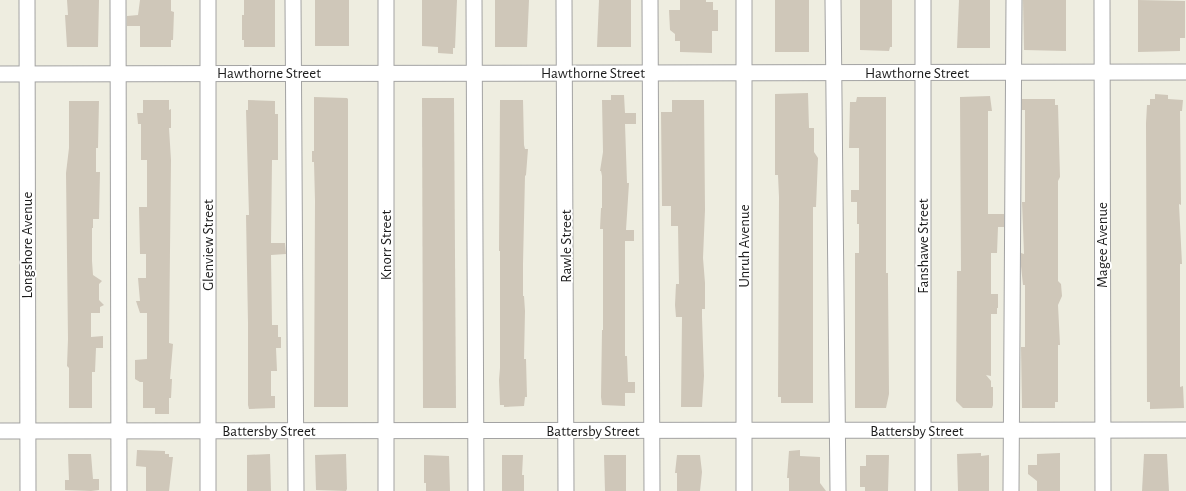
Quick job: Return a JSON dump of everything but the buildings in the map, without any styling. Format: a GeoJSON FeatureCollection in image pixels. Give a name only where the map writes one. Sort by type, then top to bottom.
{"type":"FeatureCollection","features":[{"type":"Feature","properties":{"kind":"street","name":"Longshore Avenue"},"geometry":{"type":"LineString","coordinates":[[27,0],[28,491]]}},
{"type":"Feature","properties":{"kind":"street"},"geometry":{"type":"LineString","coordinates":[[118,0],[119,491]]}},
{"type":"Feature","properties":{"kind":"street","name":"Glenview Street"},"geometry":{"type":"LineString","coordinates":[[208,0],[208,491]]}},
{"type":"Feature","properties":{"kind":"street"},"geometry":{"type":"LineString","coordinates":[[293,0],[296,491]]}},
{"type":"Feature","properties":{"kind":"street","name":"Knorr Street"},"geometry":{"type":"LineString","coordinates":[[386,0],[386,491]]}},
{"type":"Feature","properties":{"kind":"street"},"geometry":{"type":"LineString","coordinates":[[474,0],[473,73],[476,491]]}},
{"type":"Feature","properties":{"kind":"street","name":"Rawle Street"},"geometry":{"type":"LineString","coordinates":[[564,0],[567,431],[566,491]]}},
{"type":"Feature","properties":{"kind":"street"},"geometry":{"type":"LineString","coordinates":[[650,0],[649,73],[653,431],[652,491]]}},
{"type":"Feature","properties":{"kind":"street","name":"Unruh Avenue"},"geometry":{"type":"LineString","coordinates":[[744,0],[744,491]]}},
{"type":"Feature","properties":{"kind":"street"},"geometry":{"type":"LineString","coordinates":[[833,0],[838,491]]}},
{"type":"Feature","properties":{"kind":"street","name":"Fanshawe Street"},"geometry":{"type":"LineString","coordinates":[[923,0],[923,491]]}},
{"type":"Feature","properties":{"kind":"street"},"geometry":{"type":"LineString","coordinates":[[1011,491],[1015,72],[1014,0]]}},
{"type":"Feature","properties":{"kind":"street","name":"Magee Avenue"},"geometry":{"type":"LineString","coordinates":[[1102,0],[1103,491]]}},
{"type":"Feature","properties":{"kind":"street","name":"Hawthorne Street"},"geometry":{"type":"LineString","coordinates":[[0,74],[1186,72]]}},
{"type":"Feature","properties":{"kind":"street","name":"Battersby Street"},"geometry":{"type":"LineString","coordinates":[[0,431],[1186,430]]}}]}
